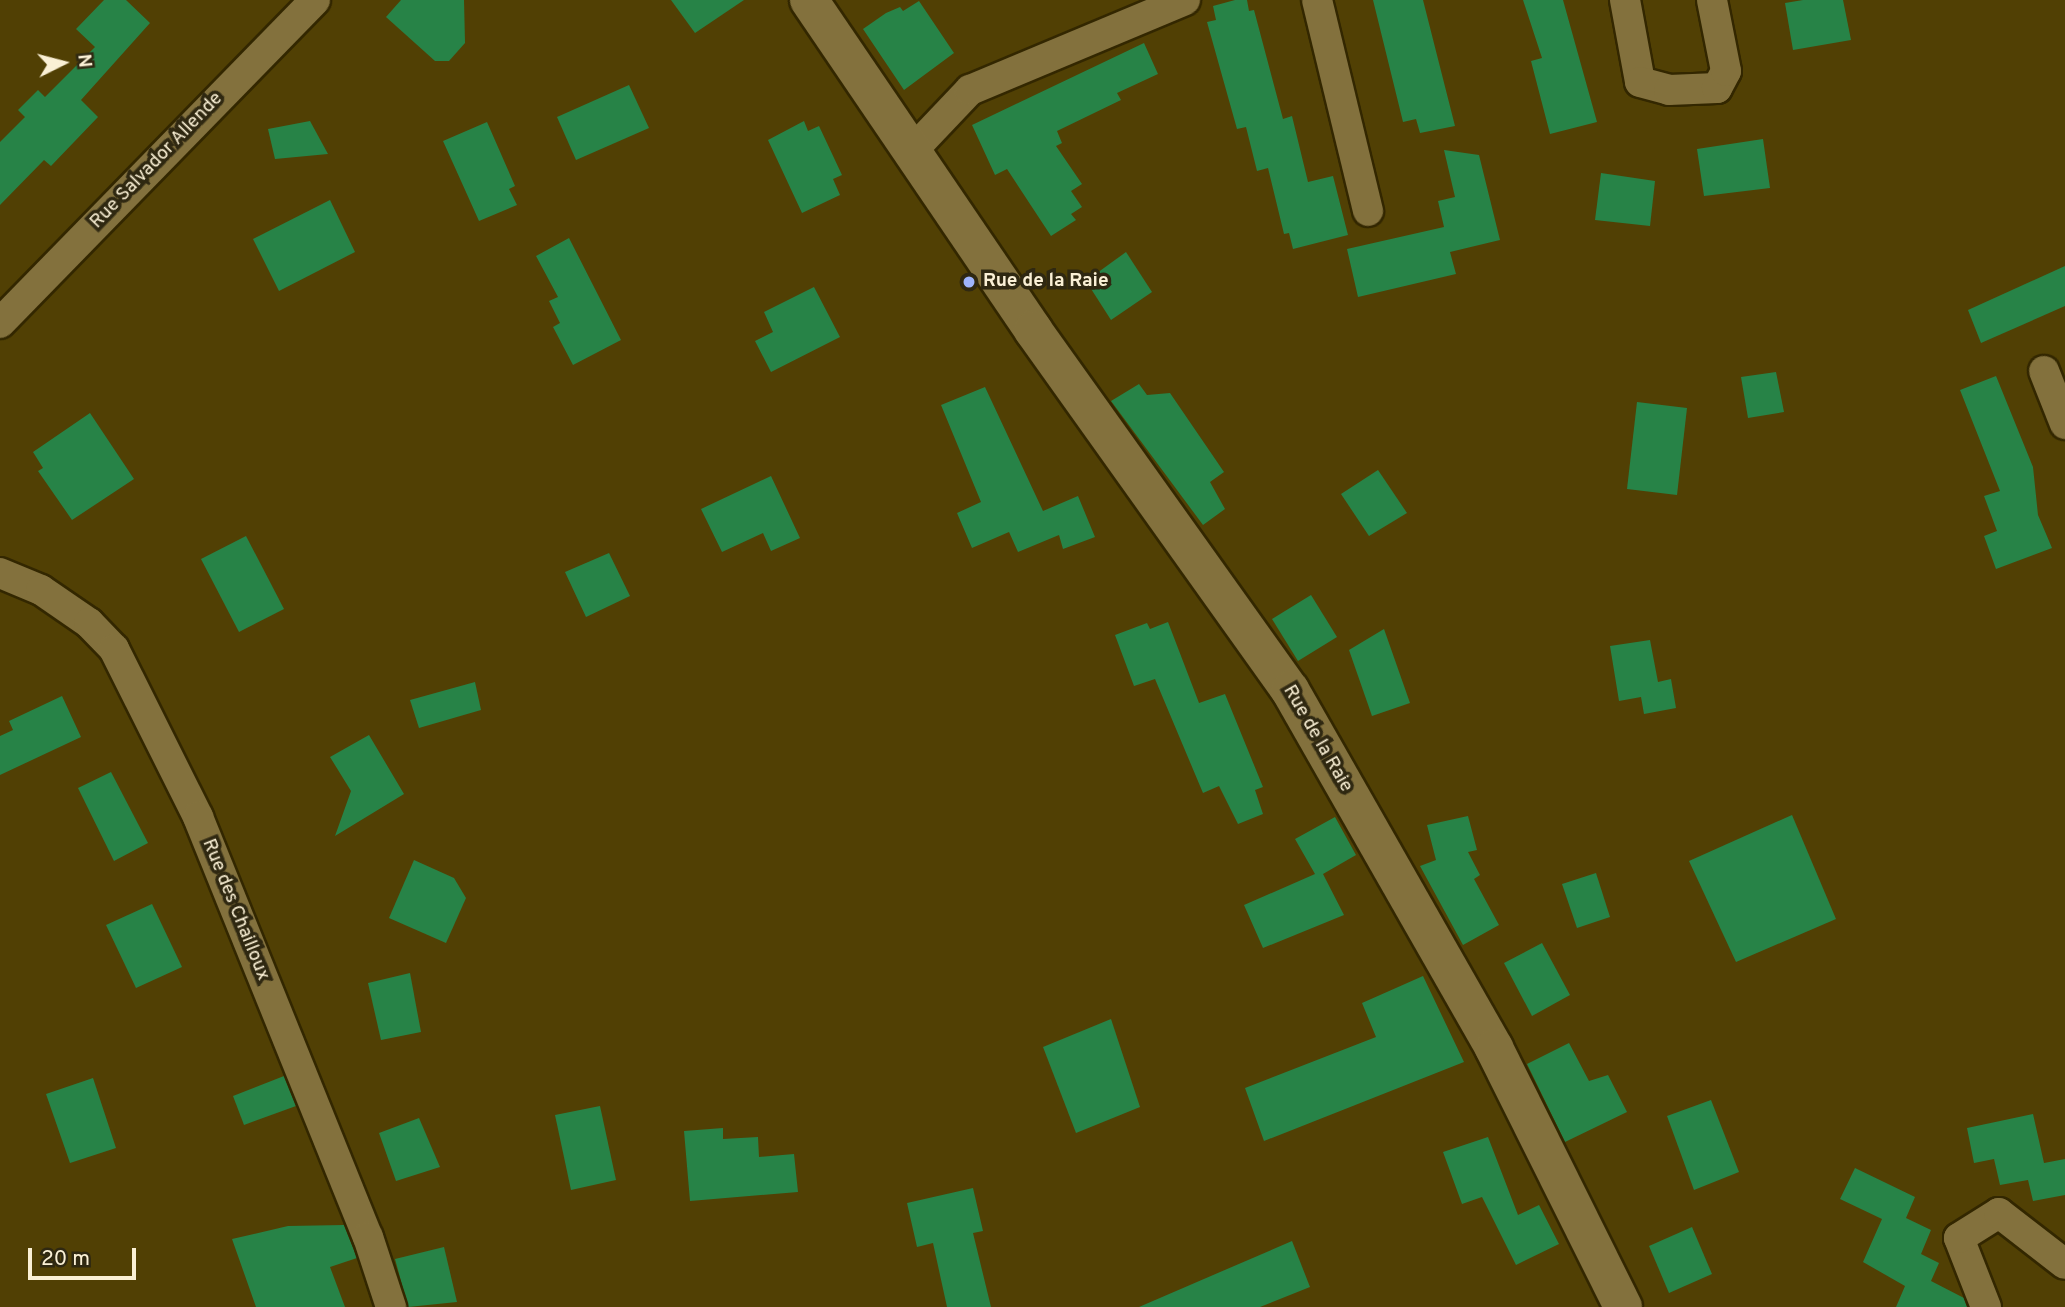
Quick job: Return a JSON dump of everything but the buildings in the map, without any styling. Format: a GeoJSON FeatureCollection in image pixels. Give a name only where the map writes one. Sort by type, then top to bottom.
{"type":"FeatureCollection","features":[{"type":"Feature","properties":{"kind":"street","name":"Rue Salvador Allende"},"geometry":{"type":"LineString","coordinates":[[0,323],[315,0]]}},
{"type":"Feature","properties":{"kind":"street","name":"Rue de la Raie"},"geometry":{"type":"LineString","coordinates":[[809,0],[1033,330],[1290,690],[1494,1048],[1623,1307]]}},
{"type":"Feature","properties":{"kind":"street"},"geometry":{"type":"LineString","coordinates":[[912,150],[970,90],[1185,0]]}},
{"type":"Feature","properties":{"kind":"street"},"geometry":{"type":"LineString","coordinates":[[1317,0],[1368,211]]}},
{"type":"Feature","properties":{"kind":"street"},"geometry":{"type":"LineString","coordinates":[[1625,0],[1640,82],[1669,90],[1717,88],[1726,71],[1713,0]]}},
{"type":"Feature","properties":{"kind":"street"},"geometry":{"type":"LineString","coordinates":[[2044,371],[2065,424]]}},
{"type":"Feature","properties":{"kind":"street","name":"Rue des Chailloux"},"geometry":{"type":"LineString","coordinates":[[0,573],[41,590],[89,624],[114,649],[198,817],[368,1237],[391,1307]]}},
{"type":"Feature","properties":{"kind":"street"},"geometry":{"type":"LineString","coordinates":[[1986,1307],[1959,1238],[1999,1213],[2065,1264]]}},
{"type":"Feature","properties":{"kind":"place","name":"Rue de la Raie"},"geometry":{"type":"Point","coordinates":[969,282]}}]}
